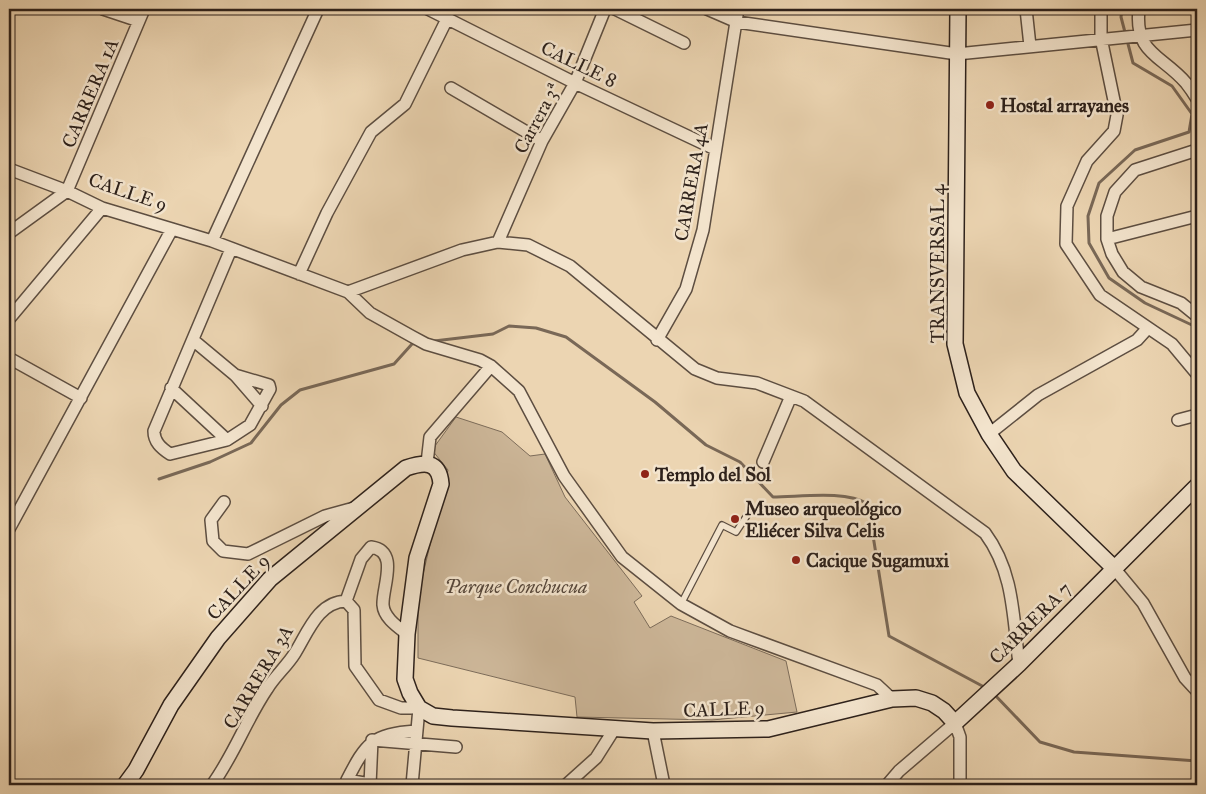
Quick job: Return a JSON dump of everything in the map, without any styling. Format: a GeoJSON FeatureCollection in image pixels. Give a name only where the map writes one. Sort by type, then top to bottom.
{"type":"FeatureCollection","features":[{"type":"Feature","properties":{"kind":"street"},"geometry":{"type":"LineString","coordinates":[[103,9],[139,21]]}},
{"type":"Feature","properties":{"kind":"street","name":"CARRERA 1A"},"geometry":{"type":"LineString","coordinates":[[67,191],[144,9]]}},
{"type":"Feature","properties":{"kind":"street"},"geometry":{"type":"LineString","coordinates":[[212,241],[318,9]]}},
{"type":"Feature","properties":{"kind":"street","name":"CALLE 8"},"geometry":{"type":"LineString","coordinates":[[428,9],[575,83],[715,149]]}},
{"type":"Feature","properties":{"kind":"street","name":"Carrera 3ª"},"geometry":{"type":"LineString","coordinates":[[498,242],[542,141],[575,83],[605,9]]}},
{"type":"Feature","properties":{"kind":"street"},"geometry":{"type":"LineString","coordinates":[[615,9],[684,44]]}},
{"type":"Feature","properties":{"kind":"street"},"geometry":{"type":"LineString","coordinates":[[707,9],[737,22],[957,54],[1115,36],[1197,30]]}},
{"type":"Feature","properties":{"kind":"street","name":"CARRERA 4A"},"geometry":{"type":"LineString","coordinates":[[657,340],[686,289],[703,230],[738,9]]}},
{"type":"Feature","properties":{"kind":"street","name":"TRANSVERSAL 4"},"geometry":{"type":"LineString","coordinates":[[958,9],[955,344],[967,394],[989,434],[1014,471],[1114,568]]}},
{"type":"Feature","properties":{"kind":"street"},"geometry":{"type":"LineString","coordinates":[[1026,9],[1030,46]]}},
{"type":"Feature","properties":{"kind":"street"},"geometry":{"type":"LineString","coordinates":[[1101,9],[1102,38],[1117,115],[1114,131],[1087,161],[1067,206],[1066,244],[1100,295],[1147,329],[1172,344],[1197,374]]}},
{"type":"Feature","properties":{"kind":"street"},"geometry":{"type":"LineString","coordinates":[[1134,35],[1139,9]]}},
{"type":"Feature","properties":{"kind":"street"},"geometry":{"type":"LineString","coordinates":[[299,274],[327,213],[371,132],[405,104],[447,19]]}},
{"type":"Feature","properties":{"kind":"street"},"geometry":{"type":"LineString","coordinates":[[1134,35],[1149,52],[1186,82],[1197,99]]}},
{"type":"Feature","properties":{"kind":"street"},"geometry":{"type":"LineString","coordinates":[[451,88],[542,141]]}},
{"type":"Feature","properties":{"kind":"street"},"geometry":{"type":"LineString","coordinates":[[1197,150],[1135,170],[1115,192],[1107,216],[1107,239],[1112,254],[1123,272],[1141,287],[1181,304],[1197,316]]}},
{"type":"Feature","properties":{"kind":"street","name":"CALLE 9"},"geometry":{"type":"LineString","coordinates":[[9,169],[67,191],[102,208],[212,241],[348,292]]}},
{"type":"Feature","properties":{"kind":"street"},"geometry":{"type":"LineString","coordinates":[[9,233],[67,191]]}},
{"type":"Feature","properties":{"kind":"street"},"geometry":{"type":"LineString","coordinates":[[9,319],[102,208]]}},
{"type":"Feature","properties":{"kind":"street"},"geometry":{"type":"LineString","coordinates":[[1107,239],[1197,216]]}},
{"type":"Feature","properties":{"kind":"street"},"geometry":{"type":"LineString","coordinates":[[9,529],[172,228]]}},
{"type":"Feature","properties":{"kind":"street"},"geometry":{"type":"LineString","coordinates":[[892,699],[877,686],[730,631],[681,604],[622,557],[564,476],[519,391],[492,366],[480,360],[426,344],[370,313],[348,292],[462,250],[498,242],[528,245],[570,266],[657,340],[695,369],[717,378],[757,383],[804,401],[985,533],[998,550],[1007,572],[1020,664]]}},
{"type":"Feature","properties":{"kind":"street"},"geometry":{"type":"LineString","coordinates":[[231,249],[194,340],[170,388],[154,431],[154,439],[164,450],[170,454],[227,440],[250,426],[270,389],[268,385],[235,375]]}},
{"type":"Feature","properties":{"kind":"street"},"geometry":{"type":"LineString","coordinates":[[989,434],[1038,395],[1137,340],[1147,329]]}},
{"type":"Feature","properties":{"kind":"street"},"geometry":{"type":"LineString","coordinates":[[194,340],[235,375],[262,406]]}},
{"type":"Feature","properties":{"kind":"street"},"geometry":{"type":"LineString","coordinates":[[9,358],[81,398]]}},
{"type":"Feature","properties":{"kind":"street"},"geometry":{"type":"LineString","coordinates":[[412,785],[419,708],[410,693],[406,679],[407,634],[417,558],[441,484],[440,474],[435,467],[427,463],[430,437],[492,366]]}},
{"type":"Feature","properties":{"kind":"street"},"geometry":{"type":"LineString","coordinates":[[170,388],[227,440]]}},
{"type":"Feature","properties":{"kind":"street"},"geometry":{"type":"LineString","coordinates":[[763,462],[791,396]]}},
{"type":"Feature","properties":{"kind":"street"},"geometry":{"type":"LineString","coordinates":[[1178,420],[1197,414]]}},
{"type":"Feature","properties":{"kind":"street","name":"CALLE 9"},"geometry":{"type":"LineString","coordinates":[[125,785],[136,770],[171,705],[218,638],[270,579],[406,468],[427,463]]}},
{"type":"Feature","properties":{"kind":"street","name":"CARRERA 7"},"geometry":{"type":"LineString","coordinates":[[887,785],[899,771],[1020,664],[1197,486]]}},
{"type":"Feature","properties":{"kind":"street"},"geometry":{"type":"LineString","coordinates":[[224,502],[212,520],[213,541],[223,551],[248,554],[324,516],[355,508]]}},
{"type":"Feature","properties":{"kind":"street"},"geometry":{"type":"LineString","coordinates":[[407,634],[393,624],[383,606],[388,563],[383,553],[377,548],[371,547],[361,559],[346,601],[354,610],[355,666],[380,700],[401,708],[419,708]]}},
{"type":"Feature","properties":{"kind":"street"},"geometry":{"type":"LineString","coordinates":[[1114,568],[1143,603],[1185,678],[1197,691]]}},
{"type":"Feature","properties":{"kind":"street","name":"CARRERA 3A"},"geometry":{"type":"LineString","coordinates":[[212,785],[226,766],[267,688],[295,653],[312,621],[335,602],[346,601]]}},
{"type":"Feature","properties":{"kind":"street","name":"CALLE 9"},"geometry":{"type":"LineString","coordinates":[[419,708],[433,716],[452,718],[653,731],[768,729],[892,699],[916,698],[932,703],[944,711],[955,723]]}},
{"type":"Feature","properties":{"kind":"street"},"geometry":{"type":"LineString","coordinates":[[955,723],[960,737],[960,784]]}},
{"type":"Feature","properties":{"kind":"street"},"geometry":{"type":"LineString","coordinates":[[566,785],[596,758],[615,728]]}},
{"type":"Feature","properties":{"kind":"street"},"geometry":{"type":"LineString","coordinates":[[653,731],[664,785]]}},
{"type":"Feature","properties":{"kind":"street"},"geometry":{"type":"LineString","coordinates":[[372,740],[370,785],[347,780],[360,756],[372,740],[415,737],[456,747]]}},
{"type":"Feature","properties":{"kind":"lane"},"geometry":{"type":"LineString","coordinates":[[681,604],[722,525],[736,532],[750,511]]}},
{"type":"Feature","properties":{"kind":"green space","name":"Parque Conchucua"},"geometry":{"type":"Polygon","coordinates":[[[456,417],[502,432],[530,456],[545,454],[565,497],[642,596],[634,602],[650,628],[671,616],[786,661],[797,712],[712,720],[577,717],[575,697],[418,658],[418,595],[448,470],[432,450],[456,417]]]}},
{"type":"Feature","properties":{"kind":"waterway"},"geometry":{"type":"LineString","coordinates":[[1122,9],[1121,17],[1133,63],[1172,86],[1192,114],[1189,132],[1135,150],[1099,183],[1088,216],[1089,243],[1109,278],[1145,303],[1194,326],[1197,332]]}},
{"type":"Feature","properties":{"kind":"waterway"},"geometry":{"type":"LineString","coordinates":[[434,341],[493,334],[509,326],[536,328],[566,337],[655,402],[706,445],[740,462],[773,497],[835,496],[847,497],[868,504],[889,636],[986,688]]}},
{"type":"Feature","properties":{"kind":"waterway"},"geometry":{"type":"LineString","coordinates":[[159,479],[210,462],[251,443],[281,405],[300,390],[394,364],[412,344],[418,343]]}},
{"type":"Feature","properties":{"kind":"waterway"},"geometry":{"type":"LineString","coordinates":[[993,693],[1040,742],[1074,752],[1197,761]]}},
{"type":"Feature","properties":{"kind":"place","name":"Hostal arrayanes"},"geometry":{"type":"Point","coordinates":[990,105]}},
{"type":"Feature","properties":{"kind":"place","name":"Templo del Sol"},"geometry":{"type":"Point","coordinates":[645,474]}},
{"type":"Feature","properties":{"kind":"place","name":"Museo arqueológico Eliécer Silva Celis"},"geometry":{"type":"Point","coordinates":[735,519]}},
{"type":"Feature","properties":{"kind":"place","name":"Cacique Sugamuxi"},"geometry":{"type":"Point","coordinates":[796,560]}}]}
